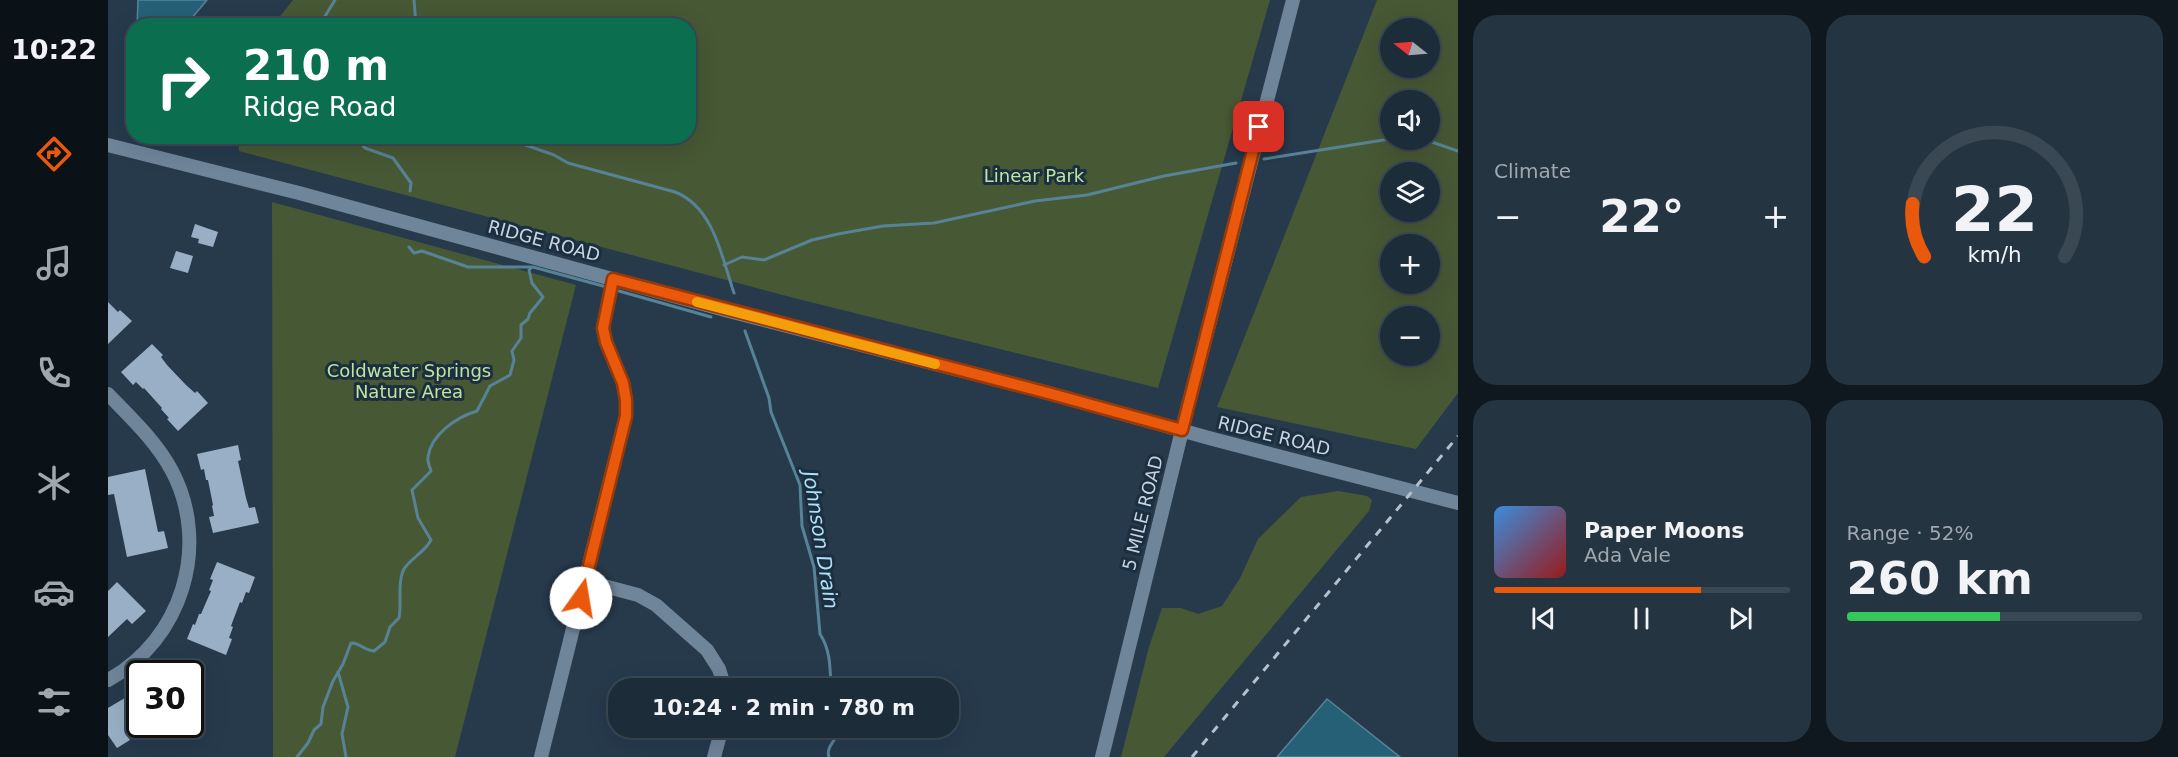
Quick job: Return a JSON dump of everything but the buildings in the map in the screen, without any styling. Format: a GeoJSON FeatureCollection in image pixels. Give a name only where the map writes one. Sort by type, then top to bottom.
{"type":"FeatureCollection","features":[{"type":"Feature","properties":{"kind":"street","name":"5 MILE ROAD"},"geometry":{"type":"LineString","coordinates":[[1102,757],[1182,430],[1293,0]]}},
{"type":"Feature","properties":{"kind":"street","name":"RIDGE ROAD"},"geometry":{"type":"LineString","coordinates":[[108,145],[299,193],[613,279],[1458,503]]}},
{"type":"Feature","properties":{"kind":"street"},"geometry":{"type":"LineString","coordinates":[[541,757],[626,416],[623,383],[606,342],[603,328],[613,279]]}},
{"type":"Feature","properties":{"kind":"street"},"geometry":{"type":"LineString","coordinates":[[108,394],[141,428],[171,469],[182,495],[190,535],[189,562],[185,581],[180,600],[169,622],[138,659],[108,680]]}},
{"type":"Feature","properties":{"kind":"street"},"geometry":{"type":"LineString","coordinates":[[585,581],[638,595],[656,605],[707,650],[722,678]]}},
{"type":"Feature","properties":{"kind":"street"},"geometry":{"type":"LineString","coordinates":[[714,757],[719,738]]}},
{"type":"Feature","properties":{"kind":"green space","name":"Linear Park"},"geometry":{"type":"Polygon","coordinates":[[[293,0],[1270,0],[1158,388],[798,299],[239,151],[238,144],[696,144],[696,18],[279,18],[293,0]]]}},
{"type":"Feature","properties":{"kind":"green space"},"geometry":{"type":"Polygon","coordinates":[[[1377,0],[1458,0],[1458,393],[1416,449],[1217,407],[1377,0]]]}},
{"type":"Feature","properties":{"kind":"green space","name":"Coldwater Springs Nature Area"},"geometry":{"type":"Polygon","coordinates":[[[272,202],[576,285],[455,757],[273,757],[272,202]]]}},
{"type":"Feature","properties":{"kind":"green space"},"geometry":{"type":"Polygon","coordinates":[[[1338,491],[1367,496],[1372,500],[1369,511],[1164,757],[1121,757],[1149,647],[1162,608],[1181,608],[1198,614],[1222,606],[1240,578],[1258,539],[1301,497],[1338,491]]]}},
{"type":"Feature","properties":{"kind":"water"},"geometry":{"type":"Polygon","coordinates":[[[138,0],[207,0],[192,18],[137,18],[138,0]]]}},
{"type":"Feature","properties":{"kind":"water"},"geometry":{"type":"Polygon","coordinates":[[[1327,699],[1400,757],[1277,757],[1327,699]]]}},
{"type":"Feature","properties":{"kind":"waterway"},"geometry":{"type":"LineString","coordinates":[[324,18],[335,0]]}},
{"type":"Feature","properties":{"kind":"waterway","name":"Johnson Drain"},"geometry":{"type":"LineString","coordinates":[[414,0],[415,18]]}},
{"type":"Feature","properties":{"kind":"waterway"},"geometry":{"type":"LineString","coordinates":[[1264,159],[1380,141]]}},
{"type":"Feature","properties":{"kind":"waterway"},"geometry":{"type":"LineString","coordinates":[[362,144],[365,148],[393,158],[411,183],[410,191]]}},
{"type":"Feature","properties":{"kind":"waterway","name":"Johnson Drain"},"geometry":{"type":"LineString","coordinates":[[523,144],[554,155],[568,163],[675,192],[688,199],[699,209],[715,235],[734,293]]}},
{"type":"Feature","properties":{"kind":"waterway"},"geometry":{"type":"LineString","coordinates":[[1440,145],[1458,151]]}},
{"type":"Feature","properties":{"kind":"waterway"},"geometry":{"type":"LineString","coordinates":[[724,265],[742,257],[764,260],[812,240],[838,234],[883,226],[934,223],[1035,201],[1087,195],[1164,176],[1236,163]]}},
{"type":"Feature","properties":{"kind":"waterway"},"geometry":{"type":"LineString","coordinates":[[409,247],[414,253],[422,251],[468,267],[533,267],[603,286]]}},
{"type":"Feature","properties":{"kind":"waterway"},"geometry":{"type":"LineString","coordinates":[[297,757],[308,743],[314,730],[321,724],[323,707],[351,643],[374,651],[385,642],[390,627],[399,618],[401,580],[404,569],[431,540],[418,518],[412,490],[431,471],[428,457],[434,441],[453,422],[477,411],[490,386],[510,375],[514,360],[512,351],[521,338],[521,325],[543,297],[532,283],[529,270],[531,268]]}},
{"type":"Feature","properties":{"kind":"waterway"},"geometry":{"type":"LineString","coordinates":[[619,291],[711,317]]}},
{"type":"Feature","properties":{"kind":"waterway","name":"Johnson Drain"},"geometry":{"type":"LineString","coordinates":[[745,331],[769,398],[771,412],[800,485],[802,526],[814,567],[820,634],[828,654],[831,678]]}},
{"type":"Feature","properties":{"kind":"waterway"},"geometry":{"type":"LineString","coordinates":[[338,672],[348,707],[342,734],[346,757]]}},
{"type":"Feature","properties":{"kind":"waterway","name":"Johnson Drain"},"geometry":{"type":"LineString","coordinates":[[829,757],[829,749],[835,738]]}},
{"type":"Feature","properties":{"kind":"railway"},"geometry":{"type":"LineString","coordinates":[[1192,757],[1458,436]]}},
{"type":"Feature","properties":{"kind":"slow traffic"},"geometry":{"type":"LineString","coordinates":[[697,302],[935,364]]}},
{"type":"Feature","properties":{"kind":"route"},"geometry":{"type":"LineString","coordinates":[[581,598],[626,416],[623,383],[606,342],[603,328],[613,279],[1182,430],[1259,127]]}}]}
